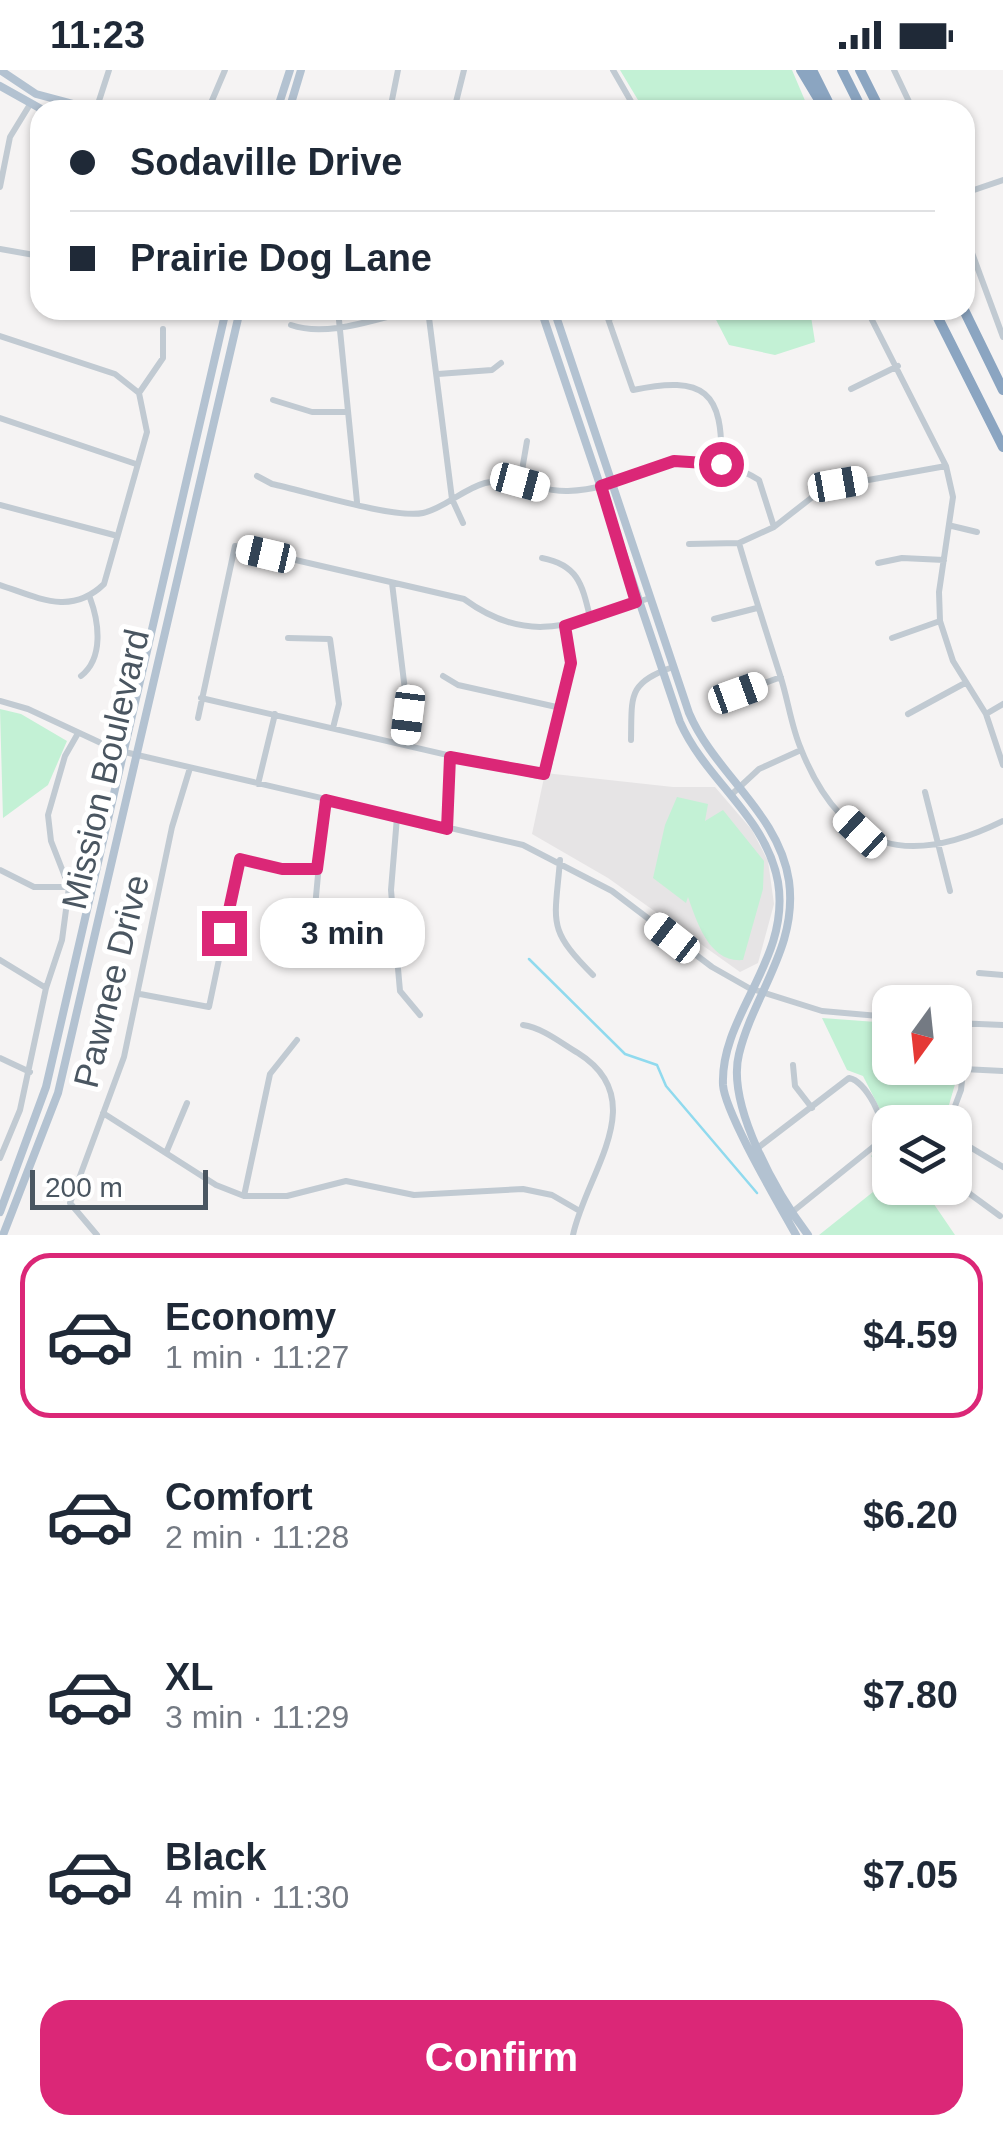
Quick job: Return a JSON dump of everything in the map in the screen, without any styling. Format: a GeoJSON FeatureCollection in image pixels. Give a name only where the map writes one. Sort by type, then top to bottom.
{"type":"FeatureCollection","features":[{"type":"Feature","properties":{"kind":"highway"},"geometry":{"type":"LineString","coordinates":[[801,70],[821,100]]}},
{"type":"Feature","properties":{"kind":"highway"},"geometry":{"type":"LineString","coordinates":[[812,70],[824,100]]}},
{"type":"Feature","properties":{"kind":"highway"},"geometry":{"type":"LineString","coordinates":[[842,70],[857,100]]}},
{"type":"Feature","properties":{"kind":"highway"},"geometry":{"type":"LineString","coordinates":[[860,70],[875,100]]}},
{"type":"Feature","properties":{"kind":"highway"},"geometry":{"type":"LineString","coordinates":[[939,320],[1003,447]]}},
{"type":"Feature","properties":{"kind":"highway"},"geometry":{"type":"LineString","coordinates":[[969,320],[1003,390]]}},
{"type":"Feature","properties":{"kind":"main road"},"geometry":{"type":"LineString","coordinates":[[0,70],[36,94],[58,100]]}},
{"type":"Feature","properties":{"kind":"main road"},"geometry":{"type":"LineString","coordinates":[[280,100],[290,70]]}},
{"type":"Feature","properties":{"kind":"main road"},"geometry":{"type":"LineString","coordinates":[[292,100],[301,70]]}},
{"type":"Feature","properties":{"kind":"main road"},"geometry":{"type":"LineString","coordinates":[[0,86],[29,106]]}},
{"type":"Feature","properties":{"kind":"main road","name":"Mission Boulevard"},"geometry":{"type":"LineString","coordinates":[[0,1212],[46,1087],[224,320]]}},
{"type":"Feature","properties":{"kind":"main road","name":"Mission Boulevard"},"geometry":{"type":"LineString","coordinates":[[3,1235],[58,1093],[238,320]]}},
{"type":"Feature","properties":{"kind":"main road"},"geometry":{"type":"LineString","coordinates":[[544,320],[636,602],[688,741],[766,820],[788,876],[789,933],[759,992],[738,1055],[736,1086],[740,1109],[756,1150],[796,1235]]}},
{"type":"Feature","properties":{"kind":"main road"},"geometry":{"type":"LineString","coordinates":[[557,320],[698,734],[734,791]]}},
{"type":"Feature","properties":{"kind":"main road"},"geometry":{"type":"LineString","coordinates":[[788,1214],[808,1235]]}},
{"type":"Feature","properties":{"kind":"street"},"geometry":{"type":"LineString","coordinates":[[99,100],[109,70]]}},
{"type":"Feature","properties":{"kind":"street"},"geometry":{"type":"LineString","coordinates":[[212,100],[225,70]]}},
{"type":"Feature","properties":{"kind":"street"},"geometry":{"type":"LineString","coordinates":[[392,100],[398,70]]}},
{"type":"Feature","properties":{"kind":"street"},"geometry":{"type":"LineString","coordinates":[[456,100],[464,70]]}},
{"type":"Feature","properties":{"kind":"street"},"geometry":{"type":"LineString","coordinates":[[613,70],[630,100]]}},
{"type":"Feature","properties":{"kind":"street"},"geometry":{"type":"LineString","coordinates":[[894,70],[908,100]]}},
{"type":"Feature","properties":{"kind":"street"},"geometry":{"type":"LineString","coordinates":[[0,186],[10,138],[29,106]]}},
{"type":"Feature","properties":{"kind":"street"},"geometry":{"type":"LineString","coordinates":[[975,189],[1003,180]]}},
{"type":"Feature","properties":{"kind":"street"},"geometry":{"type":"LineString","coordinates":[[0,249],[30,254]]}},
{"type":"Feature","properties":{"kind":"street"},"geometry":{"type":"LineString","coordinates":[[975,261],[1003,337]]}},
{"type":"Feature","properties":{"kind":"street"},"geometry":{"type":"LineString","coordinates":[[339,320],[357,502]]}},
{"type":"Feature","properties":{"kind":"street"},"geometry":{"type":"LineString","coordinates":[[290,325],[302,329],[368,320]]}},
{"type":"Feature","properties":{"kind":"street"},"geometry":{"type":"LineString","coordinates":[[430,320],[452,499],[463,523]]}},
{"type":"Feature","properties":{"kind":"street"},"geometry":{"type":"LineString","coordinates":[[608,320],[633,390],[690,384],[706,394],[720,413],[721,464]]}},
{"type":"Feature","properties":{"kind":"street"},"geometry":{"type":"LineString","coordinates":[[873,320],[946,466],[953,498],[952,526],[944,560],[940,621],[965,683],[986,714],[1003,765]]}},
{"type":"Feature","properties":{"kind":"street"},"geometry":{"type":"LineString","coordinates":[[0,585],[68,605],[90,598],[104,584],[112,564],[114,535],[147,432],[140,393],[163,358],[163,329]]}},
{"type":"Feature","properties":{"kind":"street"},"geometry":{"type":"LineString","coordinates":[[0,336],[114,374],[140,393]]}},
{"type":"Feature","properties":{"kind":"street"},"geometry":{"type":"LineString","coordinates":[[438,374],[492,370],[500,363]]}},
{"type":"Feature","properties":{"kind":"street"},"geometry":{"type":"LineString","coordinates":[[851,389],[898,366]]}},
{"type":"Feature","properties":{"kind":"street"},"geometry":{"type":"LineString","coordinates":[[273,400],[312,412],[348,412]]}},
{"type":"Feature","properties":{"kind":"street"},"geometry":{"type":"LineString","coordinates":[[0,418],[136,464]]}},
{"type":"Feature","properties":{"kind":"street"},"geometry":{"type":"LineString","coordinates":[[520,482],[527,441]]}},
{"type":"Feature","properties":{"kind":"street"},"geometry":{"type":"LineString","coordinates":[[257,476],[272,484],[422,514],[485,483],[520,482],[568,491],[601,486],[674,461],[721,464],[759,480],[774,527]]}},
{"type":"Feature","properties":{"kind":"street"},"geometry":{"type":"LineString","coordinates":[[689,544],[739,543],[774,527],[824,488],[946,466]]}},
{"type":"Feature","properties":{"kind":"street"},"geometry":{"type":"LineString","coordinates":[[0,505],[114,535]]}},
{"type":"Feature","properties":{"kind":"street"},"geometry":{"type":"LineString","coordinates":[[952,526],[977,532]]}},
{"type":"Feature","properties":{"kind":"street"},"geometry":{"type":"LineString","coordinates":[[739,543],[801,750],[834,808],[860,832],[890,846],[939,847],[1003,821]]}},
{"type":"Feature","properties":{"kind":"street"},"geometry":{"type":"LineString","coordinates":[[198,718],[235,546],[464,599],[489,617],[514,626],[565,626],[650,598]]}},
{"type":"Feature","properties":{"kind":"street"},"geometry":{"type":"LineString","coordinates":[[542,558],[570,566],[577,574],[590,617]]}},
{"type":"Feature","properties":{"kind":"street"},"geometry":{"type":"LineString","coordinates":[[878,564],[902,558],[944,560]]}},
{"type":"Feature","properties":{"kind":"street"},"geometry":{"type":"LineString","coordinates":[[392,583],[408,715],[404,745]]}},
{"type":"Feature","properties":{"kind":"street"},"geometry":{"type":"LineString","coordinates":[[81,676],[90,669],[98,640],[99,622],[90,598]]}},
{"type":"Feature","properties":{"kind":"street"},"geometry":{"type":"LineString","coordinates":[[714,619],[757,608]]}},
{"type":"Feature","properties":{"kind":"street"},"geometry":{"type":"LineString","coordinates":[[892,638],[940,621]]}},
{"type":"Feature","properties":{"kind":"street"},"geometry":{"type":"LineString","coordinates":[[201,698],[450,757],[544,774],[571,663],[565,626]]}},
{"type":"Feature","properties":{"kind":"street"},"geometry":{"type":"LineString","coordinates":[[288,638],[330,639],[339,704],[333,728]]}},
{"type":"Feature","properties":{"kind":"street"},"geometry":{"type":"LineString","coordinates":[[631,740],[632,693],[640,681],[673,667]]}},
{"type":"Feature","properties":{"kind":"street"},"geometry":{"type":"LineString","coordinates":[[443,676],[458,685],[561,708]]}},
{"type":"Feature","properties":{"kind":"street"},"geometry":{"type":"LineString","coordinates":[[738,693],[781,677]]}},
{"type":"Feature","properties":{"kind":"street"},"geometry":{"type":"LineString","coordinates":[[908,714],[965,683]]}},
{"type":"Feature","properties":{"kind":"street"},"geometry":{"type":"LineString","coordinates":[[0,701],[28,709],[77,736],[126,752],[523,845],[560,860],[612,890],[712,967],[759,992],[822,1011],[872,1015]]}},
{"type":"Feature","properties":{"kind":"street"},"geometry":{"type":"LineString","coordinates":[[986,714],[1003,704]]}},
{"type":"Feature","properties":{"kind":"street"},"geometry":{"type":"LineString","coordinates":[[258,784],[275,714]]}},
{"type":"Feature","properties":{"kind":"street"},"geometry":{"type":"LineString","coordinates":[[0,1158],[30,1072],[46,988],[62,940],[69,888],[51,841],[48,815],[64,756],[77,736]]}},
{"type":"Feature","properties":{"kind":"street"},"geometry":{"type":"LineString","coordinates":[[734,791],[759,769],[801,750]]}},
{"type":"Feature","properties":{"kind":"street"},"geometry":{"type":"LineString","coordinates":[[447,829],[450,757]]}},
{"type":"Feature","properties":{"kind":"street","name":"Pawnee Drive"},"geometry":{"type":"LineString","coordinates":[[97,1235],[70,1204],[124,1057],[172,826],[190,768]]}},
{"type":"Feature","properties":{"kind":"street"},"geometry":{"type":"LineString","coordinates":[[925,792],[950,892]]}},
{"type":"Feature","properties":{"kind":"street"},"geometry":{"type":"LineString","coordinates":[[309,931],[314,918],[326,800]]}},
{"type":"Feature","properties":{"kind":"street"},"geometry":{"type":"LineString","coordinates":[[397,818],[391,890],[400,991],[420,1015]]}},
{"type":"Feature","properties":{"kind":"street"},"geometry":{"type":"LineString","coordinates":[[140,994],[208,1007],[240,859],[282,869],[317,869]]}},
{"type":"Feature","properties":{"kind":"street"},"geometry":{"type":"LineString","coordinates":[[560,860],[555,927],[562,944],[593,976]]}},
{"type":"Feature","properties":{"kind":"street"},"geometry":{"type":"LineString","coordinates":[[0,870],[34,887],[69,888]]}},
{"type":"Feature","properties":{"kind":"street"},"geometry":{"type":"LineString","coordinates":[[0,960],[46,988]]}},
{"type":"Feature","properties":{"kind":"street"},"geometry":{"type":"LineString","coordinates":[[979,973],[1003,975]]}},
{"type":"Feature","properties":{"kind":"street"},"geometry":{"type":"LineString","coordinates":[[972,1024],[1003,1025]]}},
{"type":"Feature","properties":{"kind":"street"},"geometry":{"type":"LineString","coordinates":[[523,1025],[536,1027],[590,1060],[613,1092],[613,1130],[578,1210],[573,1235]]}},
{"type":"Feature","properties":{"kind":"street"},"geometry":{"type":"LineString","coordinates":[[244,1196],[270,1074],[298,1040]]}},
{"type":"Feature","properties":{"kind":"street"},"geometry":{"type":"LineString","coordinates":[[0,1058],[30,1072]]}},
{"type":"Feature","properties":{"kind":"street"},"geometry":{"type":"LineString","coordinates":[[793,1066],[795,1086],[812,1108]]}},
{"type":"Feature","properties":{"kind":"street"},"geometry":{"type":"LineString","coordinates":[[972,1069],[1003,1071]]}},
{"type":"Feature","properties":{"kind":"street"},"geometry":{"type":"LineString","coordinates":[[756,1150],[854,1078],[883,1124],[884,1135],[788,1214]]}},
{"type":"Feature","properties":{"kind":"street"},"geometry":{"type":"LineString","coordinates":[[166,1153],[187,1103]]}},
{"type":"Feature","properties":{"kind":"street"},"geometry":{"type":"LineString","coordinates":[[104,1112],[216,1186],[244,1196],[287,1196],[346,1182],[414,1195],[523,1189],[552,1195],[578,1210]]}},
{"type":"Feature","properties":{"kind":"street"},"geometry":{"type":"LineString","coordinates":[[972,1148],[1003,1167]]}},
{"type":"Feature","properties":{"kind":"street"},"geometry":{"type":"LineString","coordinates":[[972,1195],[1000,1216]]}},
{"type":"Feature","properties":{"kind":"shaded area"},"geometry":{"type":"Polygon","coordinates":[[[545,773],[673,787],[715,787],[752,830],[768,861],[774,904],[758,963],[740,972],[608,878],[532,834],[545,773]]]}},
{"type":"Feature","properties":{"kind":"green space"},"geometry":{"type":"Polygon","coordinates":[[[620,70],[792,70],[805,100],[638,100],[620,70]]]}},
{"type":"Feature","properties":{"kind":"green space"},"geometry":{"type":"Polygon","coordinates":[[[716,320],[812,320],[815,342],[775,355],[729,345],[716,320]]]}},
{"type":"Feature","properties":{"kind":"green space"},"geometry":{"type":"Polygon","coordinates":[[[0,709],[21,714],[67,741],[48,785],[3,818],[0,709]]]}},
{"type":"Feature","properties":{"kind":"green space"},"geometry":{"type":"Polygon","coordinates":[[[677,797],[708,804],[705,821],[723,810],[764,861],[763,889],[743,960],[721,955],[713,948],[700,929],[688,897],[686,903],[653,878],[665,825],[677,797]]]}},
{"type":"Feature","properties":{"kind":"green space"},"geometry":{"type":"Polygon","coordinates":[[[822,1018],[872,1022],[872,1085],[955,1085],[949,1105],[878,1105],[863,1076],[847,1070],[822,1018]]]}},
{"type":"Feature","properties":{"kind":"green space"},"geometry":{"type":"Polygon","coordinates":[[[872,1193],[872,1205],[935,1205],[955,1235],[819,1235],[872,1193]]]}},
{"type":"Feature","properties":{"kind":"waterway"},"geometry":{"type":"LineString","coordinates":[[529,959],[625,1054],[657,1065],[666,1086],[757,1193]]}},
{"type":"Feature","properties":{"kind":"route"},"geometry":{"type":"LineString","coordinates":[[224,933],[240,859],[282,869],[317,869],[326,800],[447,829],[446,777],[450,757],[538,776],[544,774],[571,663],[565,626],[636,602],[601,486],[674,461],[721,464]]}}]}
